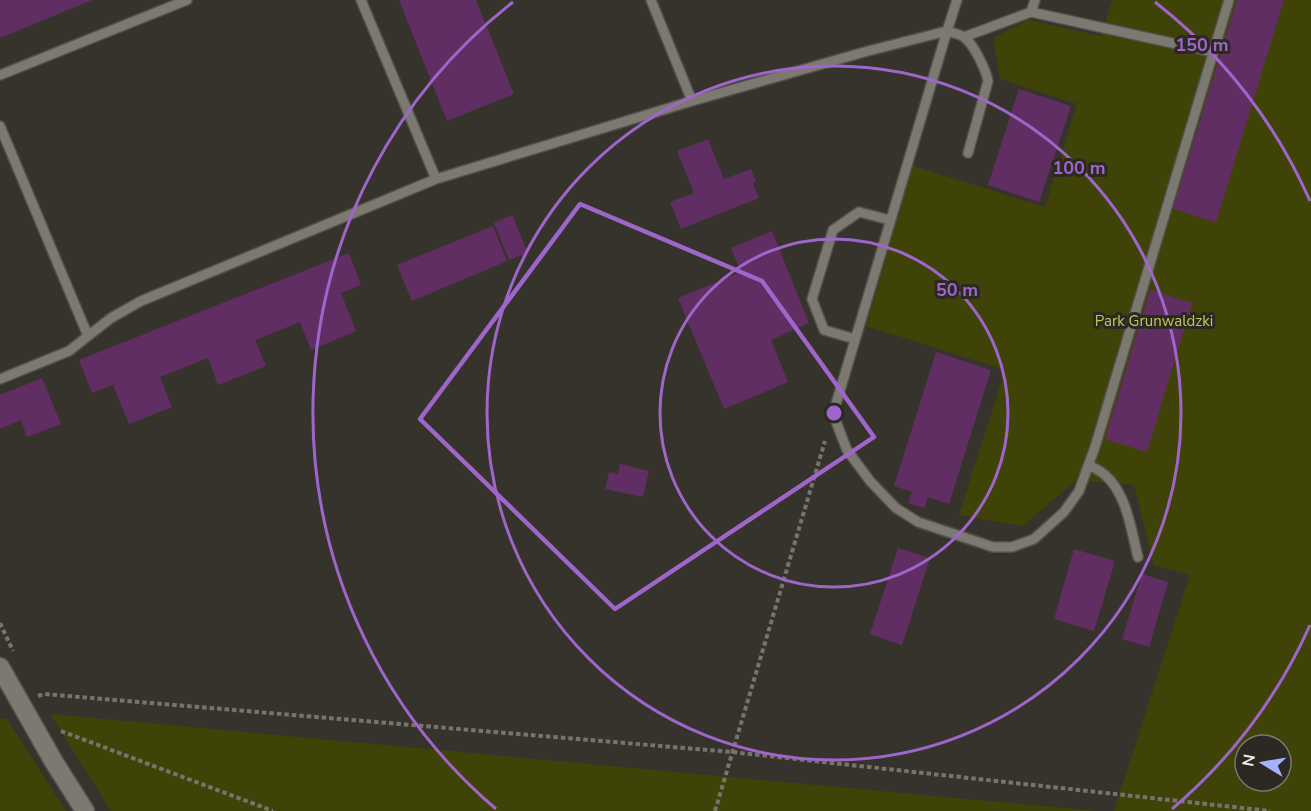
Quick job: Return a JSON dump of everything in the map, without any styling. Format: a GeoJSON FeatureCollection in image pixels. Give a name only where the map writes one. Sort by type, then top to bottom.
{"type":"FeatureCollection","features":[{"type":"Feature","properties":{"kind":"street"},"geometry":{"type":"LineString","coordinates":[[1,672],[85,811]]}},
{"type":"Feature","properties":{"kind":"lane"},"geometry":{"type":"LineString","coordinates":[[0,75],[187,0]]}},
{"type":"Feature","properties":{"kind":"lane"},"geometry":{"type":"LineString","coordinates":[[361,0],[436,179]]}},
{"type":"Feature","properties":{"kind":"lane"},"geometry":{"type":"LineString","coordinates":[[651,0],[692,101]]}},
{"type":"Feature","properties":{"kind":"lane"},"geometry":{"type":"LineString","coordinates":[[957,0],[833,414],[847,450],[870,481],[896,508],[918,522],[993,547],[1012,547],[1034,538],[1064,512],[1079,491],[1089,465],[1229,0]]}},
{"type":"Feature","properties":{"kind":"lane"},"geometry":{"type":"LineString","coordinates":[[1031,12],[1035,0]]}},
{"type":"Feature","properties":{"kind":"lane"},"geometry":{"type":"LineString","coordinates":[[964,37],[1031,12],[1213,52]]}},
{"type":"Feature","properties":{"kind":"lane"},"geometry":{"type":"LineString","coordinates":[[0,379],[69,351],[111,318],[141,301],[436,179],[692,101],[947,31],[964,37],[971,45],[988,81],[968,153]]}},
{"type":"Feature","properties":{"kind":"lane"},"geometry":{"type":"LineString","coordinates":[[0,126],[88,336]]}},
{"type":"Feature","properties":{"kind":"lane"},"geometry":{"type":"LineString","coordinates":[[855,339],[824,330],[812,299],[833,230],[859,212],[890,220]]}},
{"type":"Feature","properties":{"kind":"lane"},"geometry":{"type":"LineString","coordinates":[[1089,465],[1104,474],[1113,484],[1129,519],[1138,557]]}},
{"type":"Feature","properties":{"kind":"path"},"geometry":{"type":"LineString","coordinates":[[715,811],[833,414]]}},
{"type":"Feature","properties":{"kind":"path"},"geometry":{"type":"LineString","coordinates":[[22,705],[44,694],[732,752],[1270,811]]}},
{"type":"Feature","properties":{"kind":"path"},"geometry":{"type":"LineString","coordinates":[[52,728],[273,811]]}},
{"type":"Feature","properties":{"kind":"highlighted area"},"geometry":{"type":"Polygon","coordinates":[[[580,204],[762,281],[874,437],[615,609],[420,419],[580,204]]]}},
{"type":"Feature","properties":{"kind":"green space","name":"Park Grunwaldzki"},"geometry":{"type":"Polygon","coordinates":[[[1112,0],[1311,0],[1311,811],[1114,811],[1190,575],[1154,565],[1134,485],[1076,480],[1023,526],[959,515],[1005,370],[866,326],[913,166],[1045,207],[1077,104],[1000,79],[993,38],[1028,20],[1101,36],[1112,0]]]}},
{"type":"Feature","properties":{"kind":"green space"},"geometry":{"type":"Polygon","coordinates":[[[50,714],[1097,811],[111,811],[50,714]]]}},
{"type":"Feature","properties":{"kind":"green space"},"geometry":{"type":"Polygon","coordinates":[[[0,718],[7,719],[66,811],[0,811],[0,718]]]}},
{"type":"Feature","properties":{"kind":"building"},"geometry":{"type":"Polygon","coordinates":[[[0,0],[92,0],[0,38],[0,0]]]}},
{"type":"Feature","properties":{"kind":"building"},"geometry":{"type":"Polygon","coordinates":[[[399,0],[476,0],[514,94],[447,121],[399,0]]]}},
{"type":"Feature","properties":{"kind":"building"},"geometry":{"type":"Polygon","coordinates":[[[1237,0],[1284,0],[1216,222],[1173,209],[1237,0]]]}},
{"type":"Feature","properties":{"kind":"building"},"geometry":{"type":"Polygon","coordinates":[[[1019,89],[1071,106],[1039,202],[988,185],[1019,89]]]}},
{"type":"Feature","properties":{"kind":"building"},"geometry":{"type":"Polygon","coordinates":[[[708,139],[724,179],[751,169],[759,198],[681,229],[670,202],[694,193],[677,151],[708,139]]]}},
{"type":"Feature","properties":{"kind":"building"},"geometry":{"type":"Polygon","coordinates":[[[512,215],[528,253],[509,260],[494,223],[512,215]]]}},
{"type":"Feature","properties":{"kind":"building"},"geometry":{"type":"Polygon","coordinates":[[[493,226],[507,261],[412,301],[397,265],[493,226]]]}},
{"type":"Feature","properties":{"kind":"building"},"geometry":{"type":"Polygon","coordinates":[[[772,231],[809,323],[771,340],[788,382],[724,409],[678,298],[741,272],[731,248],[772,231]]]}},
{"type":"Feature","properties":{"kind":"building"},"geometry":{"type":"Polygon","coordinates":[[[349,253],[361,285],[341,293],[356,331],[311,350],[300,322],[255,340],[266,366],[218,385],[208,358],[160,377],[172,407],[129,424],[113,385],[92,393],[79,360],[349,253]]]}},
{"type":"Feature","properties":{"kind":"building"},"geometry":{"type":"Polygon","coordinates":[[[1150,290],[1192,303],[1147,452],[1105,439],[1150,290]]]}},
{"type":"Feature","properties":{"kind":"building"},"geometry":{"type":"Polygon","coordinates":[[[936,352],[991,370],[949,504],[928,497],[924,508],[908,503],[912,492],[894,486],[936,352]]]}},
{"type":"Feature","properties":{"kind":"building"},"geometry":{"type":"Polygon","coordinates":[[[42,378],[61,424],[27,437],[21,420],[0,429],[0,395],[42,378]]]}},
{"type":"Feature","properties":{"kind":"building"},"geometry":{"type":"Polygon","coordinates":[[[620,464],[649,471],[643,497],[605,489],[609,472],[618,474],[620,464]]]}},
{"type":"Feature","properties":{"kind":"building"},"geometry":{"type":"Polygon","coordinates":[[[898,548],[930,558],[902,645],[870,634],[898,548]]]}},
{"type":"Feature","properties":{"kind":"building"},"geometry":{"type":"Polygon","coordinates":[[[1074,549],[1115,561],[1094,631],[1054,619],[1074,549]]]}},
{"type":"Feature","properties":{"kind":"building"},"geometry":{"type":"Polygon","coordinates":[[[1142,574],[1168,582],[1149,647],[1122,639],[1142,574]]]}}]}
